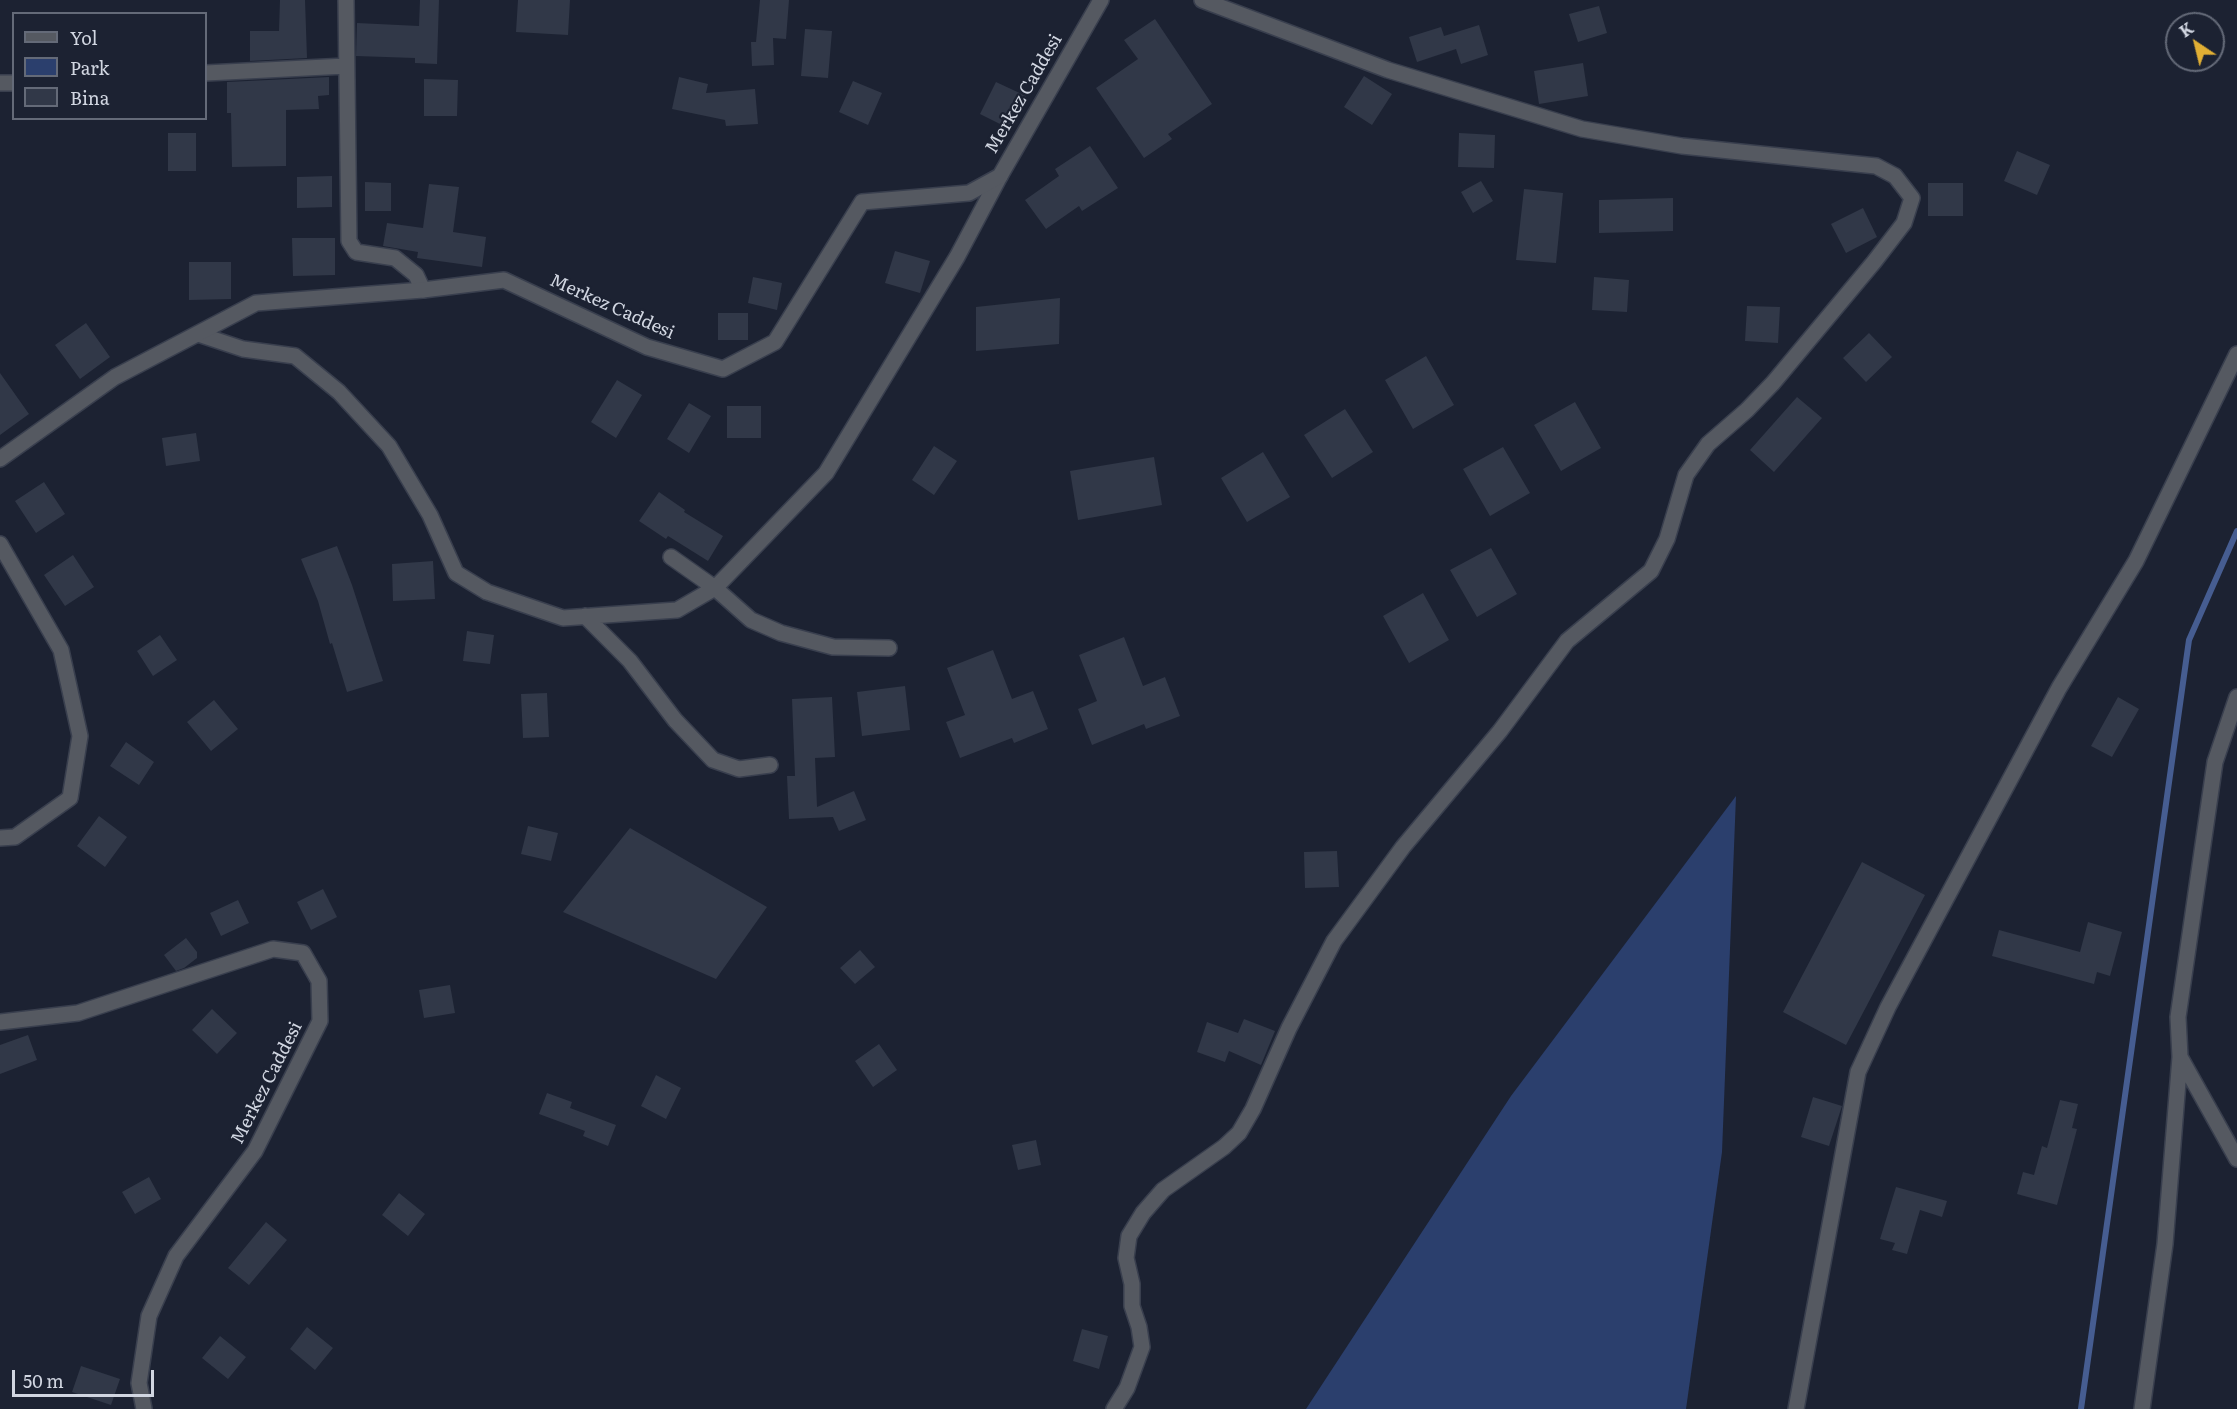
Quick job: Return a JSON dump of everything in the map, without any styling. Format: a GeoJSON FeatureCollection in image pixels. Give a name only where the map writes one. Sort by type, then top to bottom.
{"type":"FeatureCollection","features":[{"type":"Feature","properties":{"kind":"street"},"geometry":{"type":"LineString","coordinates":[[346,0],[349,241],[356,252],[395,258],[416,275],[423,290]]}},
{"type":"Feature","properties":{"kind":"street","name":"Merkez Caddesi"},"geometry":{"type":"LineString","coordinates":[[0,459],[115,377],[256,303],[423,290],[504,280],[647,347],[723,369],[776,342],[862,202],[969,193],[1000,176],[1101,0]]}},
{"type":"Feature","properties":{"kind":"street"},"geometry":{"type":"LineString","coordinates":[[1114,1409],[1127,1388],[1142,1347],[1139,1327],[1132,1306],[1132,1284],[1126,1258],[1129,1236],[1143,1213],[1163,1190],[1224,1147],[1239,1133],[1334,940],[1403,847],[1500,731],[1567,641],[1651,571],[1667,539],[1686,475],[1708,444],[1747,410],[1773,383],[1866,271],[1904,223],[1912,198],[1895,176],[1876,166],[1682,146],[1582,129],[1388,70],[1202,0]]}},
{"type":"Feature","properties":{"kind":"street"},"geometry":{"type":"LineString","coordinates":[[207,73],[346,66]]}},
{"type":"Feature","properties":{"kind":"street"},"geometry":{"type":"LineString","coordinates":[[198,334],[243,349],[295,356],[339,392],[389,446],[430,515],[456,573],[487,592],[563,618],[677,610],[715,588],[826,473],[957,257],[1000,176]]}},
{"type":"Feature","properties":{"kind":"street"},"geometry":{"type":"LineString","coordinates":[[1796,1409],[1858,1072],[1888,1007],[2059,688],[2136,561],[2237,354]]}},
{"type":"Feature","properties":{"kind":"street"},"geometry":{"type":"LineString","coordinates":[[0,544],[61,650],[80,736],[70,798],[15,837],[0,838]]}},
{"type":"Feature","properties":{"kind":"street"},"geometry":{"type":"LineString","coordinates":[[671,557],[715,588],[751,620],[781,633],[833,647],[889,648]]}},
{"type":"Feature","properties":{"kind":"street"},"geometry":{"type":"LineString","coordinates":[[585,616],[630,661],[675,720],[713,760],[739,769],[770,765]]}},
{"type":"Feature","properties":{"kind":"street"},"geometry":{"type":"LineString","coordinates":[[2142,1409],[2165,1244],[2180,1057],[2178,1017],[2216,762],[2237,697]]}},
{"type":"Feature","properties":{"kind":"street","name":"Merkez Caddesi"},"geometry":{"type":"LineString","coordinates":[[0,1022],[78,1013],[273,949],[303,953],[320,981],[320,1021],[255,1151],[177,1256],[149,1316],[139,1383],[144,1409]]}},
{"type":"Feature","properties":{"kind":"street"},"geometry":{"type":"LineString","coordinates":[[2180,1057],[2237,1159]]}},
{"type":"Feature","properties":{"kind":"green space"},"geometry":{"type":"Polygon","coordinates":[[[1736,796],[1722,1152],[1686,1409],[1306,1409],[1511,1096],[1736,796]]]}},
{"type":"Feature","properties":{"kind":"building"},"geometry":{"type":"Polygon","coordinates":[[[280,0],[305,0],[307,58],[250,61],[250,31],[279,31],[280,0]]]}},
{"type":"Feature","properties":{"kind":"building"},"geometry":{"type":"Polygon","coordinates":[[[420,0],[439,0],[437,64],[415,63],[415,58],[356,56],[357,23],[419,26],[420,0]]]}},
{"type":"Feature","properties":{"kind":"building"},"geometry":{"type":"Polygon","coordinates":[[[518,0],[570,0],[568,35],[516,32],[518,0]]]}},
{"type":"Feature","properties":{"kind":"building"},"geometry":{"type":"Polygon","coordinates":[[[760,0],[789,0],[786,39],[773,38],[774,65],[752,66],[751,42],[756,42],[760,0]]]}},
{"type":"Feature","properties":{"kind":"building"},"geometry":{"type":"Polygon","coordinates":[[[1599,6],[1607,33],[1578,42],[1569,14],[1599,6]]]}},
{"type":"Feature","properties":{"kind":"building"},"geometry":{"type":"Polygon","coordinates":[[[1155,19],[1212,104],[1168,134],[1172,139],[1144,158],[1096,88],[1138,59],[1124,40],[1155,19]]]}},
{"type":"Feature","properties":{"kind":"building"},"geometry":{"type":"Polygon","coordinates":[[[1479,25],[1488,55],[1461,64],[1456,49],[1417,62],[1409,37],[1441,27],[1444,36],[1479,25]]]}},
{"type":"Feature","properties":{"kind":"building"},"geometry":{"type":"Polygon","coordinates":[[[805,29],[832,31],[828,78],[801,76],[805,29]]]}},
{"type":"Feature","properties":{"kind":"building"},"geometry":{"type":"Polygon","coordinates":[[[1583,63],[1588,96],[1539,104],[1534,71],[1583,63]]]}},
{"type":"Feature","properties":{"kind":"building"},"geometry":{"type":"Polygon","coordinates":[[[1364,76],[1392,94],[1372,125],[1344,107],[1364,76]]]}},
{"type":"Feature","properties":{"kind":"building"},"geometry":{"type":"Polygon","coordinates":[[[329,77],[329,95],[318,96],[319,109],[286,110],[286,166],[232,167],[231,113],[227,113],[227,82],[329,77]]]}},
{"type":"Feature","properties":{"kind":"building"},"geometry":{"type":"Polygon","coordinates":[[[679,77],[708,84],[706,93],[755,89],[758,124],[726,126],[725,120],[672,109],[679,77]]]}},
{"type":"Feature","properties":{"kind":"building"},"geometry":{"type":"Polygon","coordinates":[[[424,79],[458,80],[457,116],[424,116],[424,79]]]}},
{"type":"Feature","properties":{"kind":"building"},"geometry":{"type":"Polygon","coordinates":[[[853,81],[882,93],[868,125],[839,112],[853,81]]]}},
{"type":"Feature","properties":{"kind":"building"},"geometry":{"type":"Polygon","coordinates":[[[996,82],[1026,96],[1010,129],[980,114],[996,82]]]}},
{"type":"Feature","properties":{"kind":"building"},"geometry":{"type":"Polygon","coordinates":[[[168,133],[196,133],[196,171],[168,171],[168,133]]]}},
{"type":"Feature","properties":{"kind":"building"},"geometry":{"type":"Polygon","coordinates":[[[1459,133],[1495,135],[1494,168],[1458,167],[1459,133]]]}},
{"type":"Feature","properties":{"kind":"building"},"geometry":{"type":"Polygon","coordinates":[[[1090,146],[1118,188],[1082,211],[1079,206],[1046,229],[1025,200],[1059,176],[1055,169],[1090,146]]]}},
{"type":"Feature","properties":{"kind":"building"},"geometry":{"type":"Polygon","coordinates":[[[2017,151],[2050,165],[2037,195],[2004,181],[2017,151]]]}},
{"type":"Feature","properties":{"kind":"building"},"geometry":{"type":"Polygon","coordinates":[[[332,176],[332,207],[297,208],[297,177],[332,176]]]}},
{"type":"Feature","properties":{"kind":"building"},"geometry":{"type":"Polygon","coordinates":[[[1481,181],[1493,201],[1473,213],[1461,192],[1481,181]]]}},
{"type":"Feature","properties":{"kind":"building"},"geometry":{"type":"Polygon","coordinates":[[[365,182],[391,183],[391,211],[365,211],[365,182]]]}},
{"type":"Feature","properties":{"kind":"building"},"geometry":{"type":"Polygon","coordinates":[[[1928,183],[1963,183],[1963,216],[1928,216],[1928,183]]]}},
{"type":"Feature","properties":{"kind":"building"},"geometry":{"type":"Polygon","coordinates":[[[429,184],[459,187],[453,232],[486,237],[482,267],[417,258],[418,252],[383,246],[387,223],[423,228],[429,184]]]}},
{"type":"Feature","properties":{"kind":"building"},"geometry":{"type":"Polygon","coordinates":[[[1524,189],[1563,193],[1556,263],[1516,260],[1524,189]]]}},
{"type":"Feature","properties":{"kind":"building"},"geometry":{"type":"Polygon","coordinates":[[[1673,198],[1673,231],[1599,233],[1599,200],[1673,198]]]}},
{"type":"Feature","properties":{"kind":"building"},"geometry":{"type":"Polygon","coordinates":[[[1863,208],[1877,237],[1846,253],[1831,224],[1863,208]]]}},
{"type":"Feature","properties":{"kind":"building"},"geometry":{"type":"Polygon","coordinates":[[[292,238],[335,238],[335,275],[293,276],[292,238]]]}},
{"type":"Feature","properties":{"kind":"building"},"geometry":{"type":"Polygon","coordinates":[[[895,251],[930,261],[920,293],[885,283],[895,251]]]}},
{"type":"Feature","properties":{"kind":"building"},"geometry":{"type":"Polygon","coordinates":[[[189,262],[231,262],[231,299],[189,300],[189,262]]]}},
{"type":"Feature","properties":{"kind":"building"},"geometry":{"type":"Polygon","coordinates":[[[753,277],[782,283],[777,310],[748,303],[753,277]]]}},
{"type":"Feature","properties":{"kind":"building"},"geometry":{"type":"Polygon","coordinates":[[[1594,277],[1629,280],[1627,312],[1592,310],[1594,277]]]}},
{"type":"Feature","properties":{"kind":"building"},"geometry":{"type":"Polygon","coordinates":[[[1060,298],[1059,344],[976,351],[976,307],[1060,298]]]}},
{"type":"Feature","properties":{"kind":"building"},"geometry":{"type":"Polygon","coordinates":[[[1747,306],[1780,307],[1778,343],[1745,341],[1747,306]]]}},
{"type":"Feature","properties":{"kind":"building"},"geometry":{"type":"Polygon","coordinates":[[[718,313],[748,313],[748,340],[718,340],[718,313]]]}},
{"type":"Feature","properties":{"kind":"building"},"geometry":{"type":"Polygon","coordinates":[[[86,323],[110,357],[80,379],[55,345],[86,323]]]}},
{"type":"Feature","properties":{"kind":"building"},"geometry":{"type":"Polygon","coordinates":[[[1869,333],[1892,357],[1866,382],[1843,358],[1869,333]]]}},
{"type":"Feature","properties":{"kind":"building"},"geometry":{"type":"Polygon","coordinates":[[[1426,356],[1454,405],[1413,429],[1385,380],[1426,356]]]}},
{"type":"Feature","properties":{"kind":"building"},"geometry":{"type":"Polygon","coordinates":[[[0,373],[29,414],[0,435],[0,373]]]}},
{"type":"Feature","properties":{"kind":"building"},"geometry":{"type":"Polygon","coordinates":[[[617,380],[642,395],[616,438],[591,422],[617,380]]]}},
{"type":"Feature","properties":{"kind":"building"},"geometry":{"type":"Polygon","coordinates":[[[1797,397],[1822,418],[1774,472],[1750,450],[1797,397]]]}},
{"type":"Feature","properties":{"kind":"building"},"geometry":{"type":"Polygon","coordinates":[[[1575,402],[1601,448],[1561,471],[1534,425],[1575,402]]]}},
{"type":"Feature","properties":{"kind":"building"},"geometry":{"type":"Polygon","coordinates":[[[689,403],[711,416],[689,453],[667,439],[689,403]]]}},
{"type":"Feature","properties":{"kind":"building"},"geometry":{"type":"Polygon","coordinates":[[[727,406],[761,406],[761,438],[727,438],[727,406]]]}},
{"type":"Feature","properties":{"kind":"building"},"geometry":{"type":"Polygon","coordinates":[[[1345,409],[1373,452],[1332,478],[1304,435],[1345,409]]]}},
{"type":"Feature","properties":{"kind":"building"},"geometry":{"type":"Polygon","coordinates":[[[196,433],[200,461],[166,466],[162,438],[196,433]]]}},
{"type":"Feature","properties":{"kind":"building"},"geometry":{"type":"Polygon","coordinates":[[[934,446],[957,461],[934,495],[912,480],[934,446]]]}},
{"type":"Feature","properties":{"kind":"building"},"geometry":{"type":"Polygon","coordinates":[[[1503,447],[1530,493],[1490,516],[1463,469],[1503,447]]]}},
{"type":"Feature","properties":{"kind":"building"},"geometry":{"type":"Polygon","coordinates":[[[1263,452],[1290,497],[1247,522],[1221,478],[1263,452]]]}},
{"type":"Feature","properties":{"kind":"building"},"geometry":{"type":"Polygon","coordinates":[[[1154,457],[1162,505],[1078,520],[1070,471],[1154,457]]]}},
{"type":"Feature","properties":{"kind":"building"},"geometry":{"type":"Polygon","coordinates":[[[44,482],[65,514],[36,533],[15,501],[44,482]]]}},
{"type":"Feature","properties":{"kind":"building"},"geometry":{"type":"Polygon","coordinates":[[[659,492],[685,510],[684,512],[723,536],[708,561],[668,536],[666,539],[639,521],[659,492]]]}},
{"type":"Feature","properties":{"kind":"building"},"geometry":{"type":"Polygon","coordinates":[[[337,546],[383,681],[347,692],[318,601],[301,559],[337,546]]]}},
{"type":"Feature","properties":{"kind":"building"},"geometry":{"type":"Polygon","coordinates":[[[1491,548],[1517,594],[1477,617],[1450,570],[1491,548]]]}},
{"type":"Feature","properties":{"kind":"building"},"geometry":{"type":"Polygon","coordinates":[[[73,555],[94,587],[65,606],[44,575],[73,555]]]}},
{"type":"Feature","properties":{"kind":"building"},"geometry":{"type":"Polygon","coordinates":[[[433,561],[435,599],[393,601],[392,564],[433,561]]]}},
{"type":"Feature","properties":{"kind":"building"},"geometry":{"type":"Polygon","coordinates":[[[1423,593],[1449,640],[1409,663],[1383,616],[1423,593]]]}},
{"type":"Feature","properties":{"kind":"building"},"geometry":{"type":"Polygon","coordinates":[[[467,631],[494,635],[490,664],[463,661],[467,631]]]}},
{"type":"Feature","properties":{"kind":"building"},"geometry":{"type":"Polygon","coordinates":[[[160,635],[177,660],[153,676],[137,651],[160,635]]]}},
{"type":"Feature","properties":{"kind":"building"},"geometry":{"type":"Polygon","coordinates":[[[1124,637],[1143,686],[1165,677],[1180,716],[1146,729],[1144,724],[1092,745],[1078,709],[1097,701],[1079,655],[1124,637]]]}},
{"type":"Feature","properties":{"kind":"building"},"geometry":{"type":"Polygon","coordinates":[[[993,650],[1012,699],[1033,691],[1048,729],[1014,743],[1012,738],[960,758],[946,722],[965,715],[947,668],[993,650]]]}},
{"type":"Feature","properties":{"kind":"building"},"geometry":{"type":"Polygon","coordinates":[[[905,686],[910,730],[862,736],[857,692],[905,686]]]}},
{"type":"Feature","properties":{"kind":"building"},"geometry":{"type":"Polygon","coordinates":[[[547,693],[549,737],[523,738],[521,694],[547,693]]]}},
{"type":"Feature","properties":{"kind":"building"},"geometry":{"type":"Polygon","coordinates":[[[832,697],[835,757],[815,758],[817,807],[854,791],[866,820],[839,831],[833,817],[789,819],[787,776],[795,776],[792,699],[832,697]]]}},
{"type":"Feature","properties":{"kind":"building"},"geometry":{"type":"Polygon","coordinates":[[[2118,697],[2139,709],[2112,757],[2091,746],[2118,697]]]}},
{"type":"Feature","properties":{"kind":"building"},"geometry":{"type":"Polygon","coordinates":[[[214,700],[238,729],[211,751],[187,722],[214,700]]]}},
{"type":"Feature","properties":{"kind":"building"},"geometry":{"type":"Polygon","coordinates":[[[126,742],[154,762],[139,785],[110,766],[126,742]]]}},
{"type":"Feature","properties":{"kind":"building"},"geometry":{"type":"Polygon","coordinates":[[[99,816],[127,837],[105,867],[77,846],[99,816]]]}},
{"type":"Feature","properties":{"kind":"building"},"geometry":{"type":"Polygon","coordinates":[[[528,826],[558,833],[551,861],[521,854],[528,826]]]}},
{"type":"Feature","properties":{"kind":"building"},"geometry":{"type":"Polygon","coordinates":[[[630,828],[767,907],[716,979],[563,912],[630,828]]]}},
{"type":"Feature","properties":{"kind":"building"},"geometry":{"type":"Polygon","coordinates":[[[1337,851],[1339,887],[1305,888],[1304,852],[1337,851]]]}},
{"type":"Feature","properties":{"kind":"building"},"geometry":{"type":"Polygon","coordinates":[[[1862,862],[1925,895],[1846,1045],[1783,1012],[1862,862]]]}},
{"type":"Feature","properties":{"kind":"building"},"geometry":{"type":"Polygon","coordinates":[[[323,889],[337,917],[311,930],[297,902],[323,889]]]}},
{"type":"Feature","properties":{"kind":"building"},"geometry":{"type":"Polygon","coordinates":[[[238,900],[249,923],[221,936],[210,913],[238,900]]]}},
{"type":"Feature","properties":{"kind":"building"},"geometry":{"type":"Polygon","coordinates":[[[2088,922],[2122,932],[2110,976],[2097,972],[2094,984],[1992,956],[1999,930],[2080,952],[2088,922]]]}},
{"type":"Feature","properties":{"kind":"building"},"geometry":{"type":"Polygon","coordinates":[[[186,938],[197,952],[197,958],[176,971],[164,955],[186,938]]]}},
{"type":"Feature","properties":{"kind":"building"},"geometry":{"type":"Polygon","coordinates":[[[860,950],[875,967],[855,984],[840,968],[860,950]]]}},
{"type":"Feature","properties":{"kind":"building"},"geometry":{"type":"Polygon","coordinates":[[[450,985],[455,1013],[424,1018],[419,990],[450,985]]]}},
{"type":"Feature","properties":{"kind":"building"},"geometry":{"type":"Polygon","coordinates":[[[212,1009],[237,1033],[217,1054],[192,1030],[212,1009]]]}},
{"type":"Feature","properties":{"kind":"building"},"geometry":{"type":"Polygon","coordinates":[[[1244,1019],[1275,1031],[1261,1065],[1229,1051],[1225,1062],[1197,1052],[1207,1022],[1238,1033],[1244,1019]]]}},
{"type":"Feature","properties":{"kind":"building"},"geometry":{"type":"Polygon","coordinates":[[[28,1035],[37,1060],[0,1074],[0,1045],[28,1035]]]}},
{"type":"Feature","properties":{"kind":"building"},"geometry":{"type":"Polygon","coordinates":[[[879,1044],[897,1070],[873,1087],[855,1061],[879,1044]]]}},
{"type":"Feature","properties":{"kind":"building"},"geometry":{"type":"Polygon","coordinates":[[[656,1075],[681,1088],[666,1119],[641,1106],[656,1075]]]}},
{"type":"Feature","properties":{"kind":"building"},"geometry":{"type":"Polygon","coordinates":[[[547,1093],[572,1102],[570,1108],[616,1125],[608,1146],[583,1136],[585,1131],[539,1114],[547,1093]]]}},
{"type":"Feature","properties":{"kind":"building"},"geometry":{"type":"Polygon","coordinates":[[[1813,1097],[1842,1106],[1829,1146],[1801,1137],[1813,1097]]]}},
{"type":"Feature","properties":{"kind":"building"},"geometry":{"type":"Polygon","coordinates":[[[2060,1100],[2078,1104],[2072,1128],[2077,1129],[2057,1205],[2017,1194],[2023,1172],[2034,1175],[2042,1146],[2047,1148],[2060,1100]]]}},
{"type":"Feature","properties":{"kind":"building"},"geometry":{"type":"Polygon","coordinates":[[[1036,1140],[1041,1165],[1018,1170],[1012,1145],[1036,1140]]]}},
{"type":"Feature","properties":{"kind":"building"},"geometry":{"type":"Polygon","coordinates":[[[149,1177],[161,1199],[135,1214],[122,1192],[149,1177]]]}},
{"type":"Feature","properties":{"kind":"building"},"geometry":{"type":"Polygon","coordinates":[[[1896,1187],[1947,1201],[1942,1217],[1920,1210],[1907,1254],[1892,1250],[1895,1243],[1880,1239],[1896,1187]]]}},
{"type":"Feature","properties":{"kind":"building"},"geometry":{"type":"Polygon","coordinates":[[[399,1193],[425,1214],[408,1236],[382,1215],[399,1193]]]}},
{"type":"Feature","properties":{"kind":"building"},"geometry":{"type":"Polygon","coordinates":[[[266,1222],[287,1240],[249,1285],[228,1268],[266,1222]]]}},
{"type":"Feature","properties":{"kind":"building"},"geometry":{"type":"Polygon","coordinates":[[[307,1327],[333,1348],[315,1370],[290,1349],[307,1327]]]}},
{"type":"Feature","properties":{"kind":"building"},"geometry":{"type":"Polygon","coordinates":[[[1082,1329],[1108,1336],[1099,1369],[1073,1361],[1082,1329]]]}},
{"type":"Feature","properties":{"kind":"building"},"geometry":{"type":"Polygon","coordinates":[[[220,1336],[246,1357],[228,1379],[202,1358],[220,1336]]]}},
{"type":"Feature","properties":{"kind":"building"},"geometry":{"type":"Polygon","coordinates":[[[81,1366],[120,1379],[111,1405],[72,1392],[81,1366]]]}},
{"type":"Feature","properties":{"kind":"waterway"},"geometry":{"type":"LineString","coordinates":[[2081,1409],[2189,640],[2237,531]]}}]}
